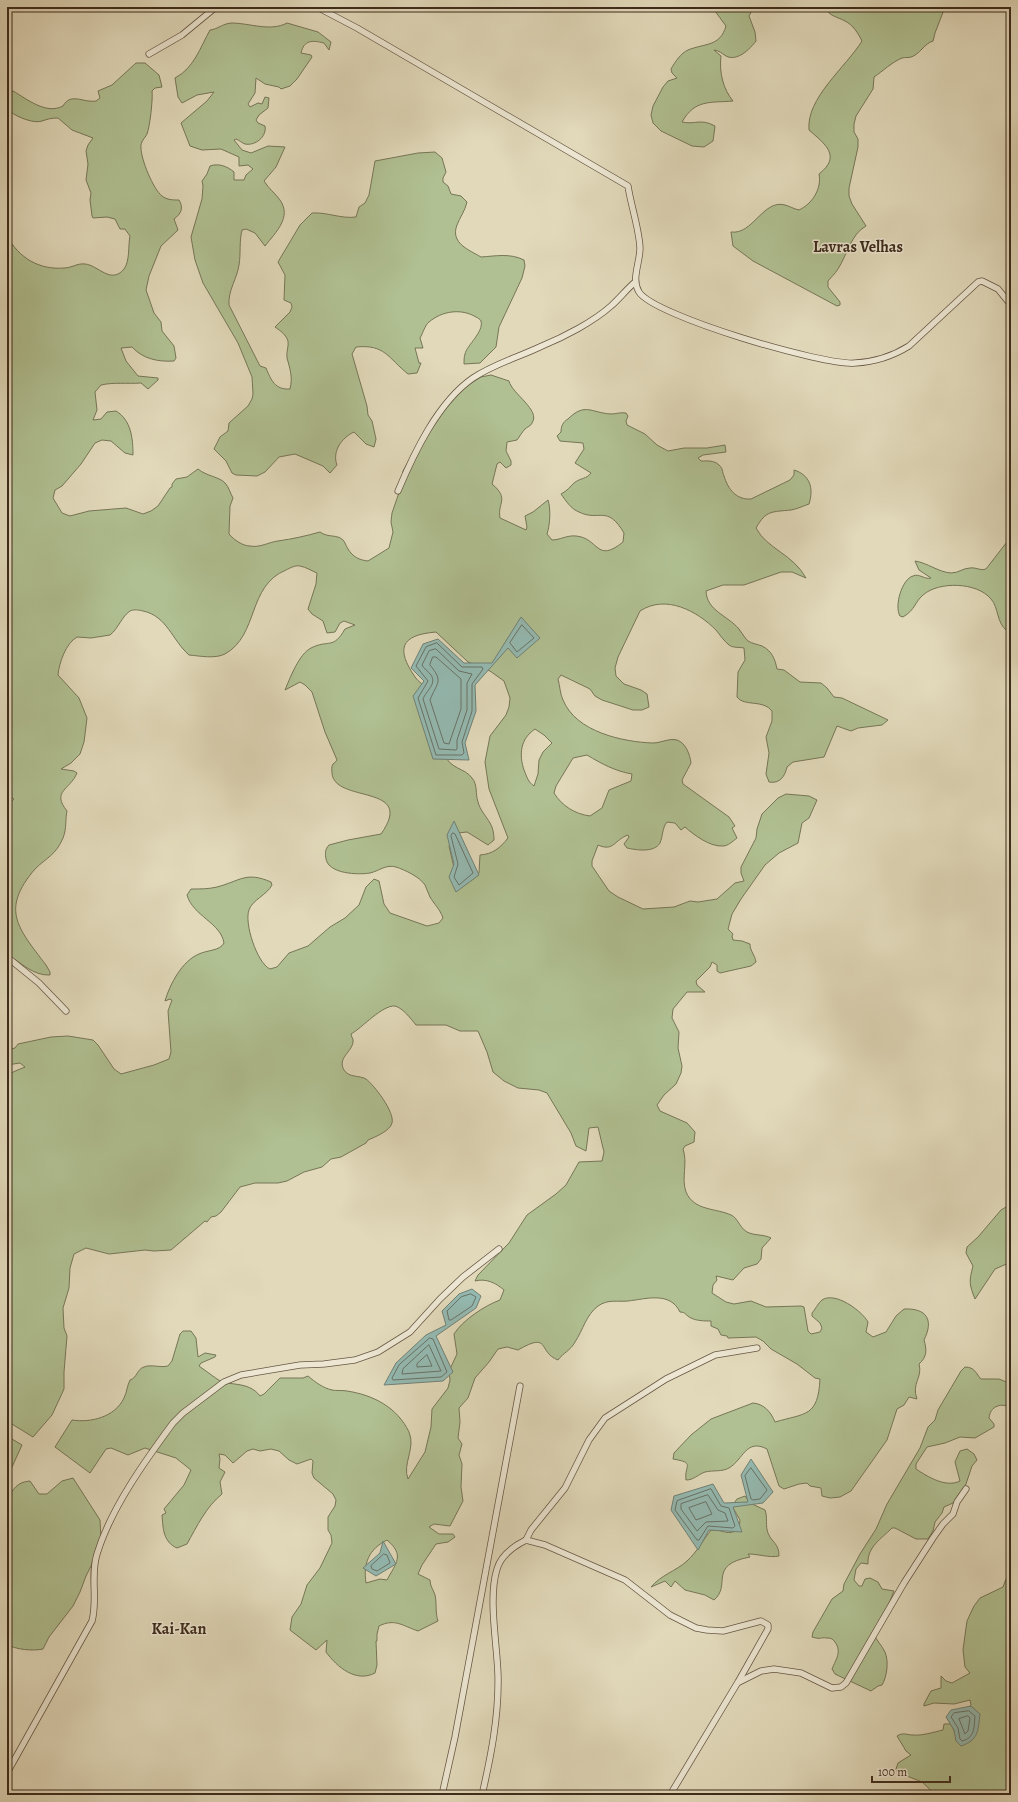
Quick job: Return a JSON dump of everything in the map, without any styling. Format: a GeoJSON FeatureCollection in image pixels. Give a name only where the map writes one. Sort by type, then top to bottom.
{"type":"FeatureCollection","features":[{"type":"Feature","properties":{"kind":"street"},"geometry":{"type":"LineString","coordinates":[[149,54],[182,35],[216,7]]}},
{"type":"Feature","properties":{"kind":"street"},"geometry":{"type":"LineString","coordinates":[[317,7],[357,28],[628,186],[640,248],[634,283],[610,307],[544,346],[489,369],[472,379],[448,402],[426,432],[409,464],[398,491]]}},
{"type":"Feature","properties":{"kind":"street"},"geometry":{"type":"LineString","coordinates":[[634,283],[647,301],[679,315],[770,348],[833,362],[854,364],[883,358],[898,353],[909,346],[978,282],[982,281],[998,289],[1011,304]]}},
{"type":"Feature","properties":{"kind":"street"},"geometry":{"type":"LineString","coordinates":[[7,957],[39,983],[66,1011]]}},
{"type":"Feature","properties":{"kind":"street"},"geometry":{"type":"LineString","coordinates":[[7,1773],[92,1621],[94,1612],[94,1587],[97,1554],[111,1521],[128,1490],[173,1422],[224,1382],[241,1374],[300,1365],[355,1360],[378,1352],[410,1332],[440,1299],[463,1277],[499,1249]]}},
{"type":"Feature","properties":{"kind":"street"},"geometry":{"type":"LineString","coordinates":[[482,1795],[494,1739],[497,1704],[498,1675],[493,1588],[500,1562],[507,1553],[526,1540],[531,1530],[565,1488],[588,1440],[606,1418],[666,1379],[715,1355],[757,1348]]}},
{"type":"Feature","properties":{"kind":"street"},"geometry":{"type":"LineString","coordinates":[[442,1795],[455,1737],[520,1386]]}},
{"type":"Feature","properties":{"kind":"street"},"geometry":{"type":"LineString","coordinates":[[738,1682],[761,1671],[774,1669],[800,1672],[832,1688],[841,1687],[846,1683],[908,1576],[936,1533],[953,1514],[957,1502],[966,1489]]}},
{"type":"Feature","properties":{"kind":"street"},"geometry":{"type":"LineString","coordinates":[[526,1540],[556,1550],[625,1580],[670,1615],[696,1628],[723,1631],[758,1621],[766,1622],[768,1625],[768,1629],[738,1682],[670,1795]]}},
{"type":"Feature","properties":{"kind":"green space"},"geometry":{"type":"Polygon","coordinates":[[[712,7],[754,7],[749,16],[755,32],[756,41],[747,51],[739,56],[730,57],[714,50],[721,56],[722,80],[733,101],[710,102],[692,109],[682,122],[705,122],[715,126],[713,141],[704,147],[692,146],[661,131],[653,123],[651,115],[653,106],[663,87],[668,81],[677,78],[672,73],[671,69],[678,58],[688,50],[716,41],[723,33],[726,26],[712,7]]]}},
{"type":"Feature","properties":{"kind":"green space"},"geometry":{"type":"Polygon","coordinates":[[[825,7],[945,7],[933,41],[927,44],[914,56],[898,60],[874,77],[873,89],[856,116],[854,132],[858,139],[858,147],[849,188],[849,196],[852,204],[866,226],[853,239],[838,269],[828,281],[828,287],[840,302],[840,305],[837,306],[753,261],[733,246],[731,232],[746,228],[770,207],[785,205],[799,210],[804,207],[815,195],[820,180],[819,174],[826,168],[829,162],[829,150],[821,140],[809,130],[810,118],[814,106],[828,83],[862,41],[857,32],[850,25],[828,12],[825,7]]]}},
{"type":"Feature","properties":{"kind":"green space"},"geometry":{"type":"Polygon","coordinates":[[[231,23],[274,27],[287,23],[318,32],[331,42],[329,50],[324,43],[312,41],[306,43],[301,53],[311,55],[312,57],[297,79],[290,86],[281,89],[279,87],[265,84],[256,78],[255,93],[248,104],[250,107],[258,103],[262,104],[265,97],[269,98],[268,108],[259,115],[256,120],[258,123],[265,126],[264,134],[260,140],[253,144],[245,144],[236,139],[234,140],[242,150],[251,153],[268,146],[285,147],[276,167],[264,181],[280,200],[283,206],[284,212],[281,224],[265,246],[255,233],[246,229],[242,230],[239,265],[229,300],[229,305],[260,366],[266,368],[277,386],[290,389],[291,385],[291,373],[287,358],[288,341],[283,333],[275,327],[290,312],[292,307],[291,303],[284,300],[285,275],[278,262],[300,225],[312,213],[356,217],[359,207],[365,203],[369,195],[375,161],[418,153],[435,152],[442,158],[446,172],[443,182],[448,186],[451,194],[461,196],[467,202],[457,225],[456,237],[458,241],[466,249],[481,257],[513,256],[524,260],[525,266],[522,278],[499,327],[496,347],[480,363],[464,364],[466,350],[478,334],[481,321],[464,312],[446,313],[434,318],[428,323],[420,338],[423,348],[415,348],[419,363],[421,363],[417,373],[408,374],[380,350],[366,347],[356,347],[352,354],[376,439],[374,447],[366,444],[354,432],[349,435],[345,438],[337,450],[337,465],[330,473],[323,466],[295,454],[279,457],[265,472],[257,476],[236,475],[232,473],[226,461],[214,449],[220,437],[228,431],[229,423],[248,406],[252,399],[252,377],[238,343],[203,283],[195,260],[191,237],[202,199],[202,181],[210,166],[219,165],[228,168],[234,172],[234,180],[244,180],[246,175],[253,169],[248,165],[239,166],[239,157],[221,149],[202,150],[190,146],[181,123],[207,101],[214,92],[197,95],[182,103],[178,97],[175,78],[182,74],[192,63],[210,30],[231,23]]]}},
{"type":"Feature","properties":{"kind":"green space"},"geometry":{"type":"Polygon","coordinates":[[[136,63],[145,63],[159,75],[162,87],[155,88],[152,91],[152,106],[149,125],[147,134],[141,144],[142,153],[148,174],[155,187],[162,196],[172,200],[179,200],[181,203],[181,208],[180,213],[174,219],[178,230],[161,246],[149,276],[146,290],[154,313],[161,322],[162,331],[174,346],[176,358],[174,361],[151,359],[136,351],[132,347],[121,348],[126,361],[138,376],[158,378],[158,380],[148,389],[141,383],[116,383],[101,385],[95,392],[97,410],[93,420],[101,419],[107,412],[116,411],[121,415],[128,424],[132,436],[133,455],[125,453],[111,441],[102,440],[95,443],[81,464],[62,486],[55,490],[53,498],[62,513],[70,516],[89,511],[126,508],[143,514],[158,506],[176,479],[187,477],[198,469],[223,481],[228,486],[233,498],[230,506],[229,534],[244,545],[257,546],[320,532],[326,535],[341,538],[354,556],[368,561],[389,548],[393,532],[391,522],[392,513],[402,484],[403,471],[431,420],[443,405],[461,392],[466,386],[481,377],[491,375],[509,381],[511,386],[529,407],[534,418],[531,424],[524,430],[517,440],[507,442],[506,451],[511,461],[511,465],[506,468],[500,462],[497,464],[492,484],[502,497],[500,518],[526,530],[527,527],[525,516],[533,512],[548,500],[550,517],[547,534],[552,540],[576,536],[584,538],[602,550],[608,551],[623,542],[624,533],[613,519],[608,516],[586,515],[576,511],[561,494],[576,481],[588,476],[591,473],[575,463],[584,449],[583,443],[560,441],[557,436],[561,432],[565,421],[579,411],[589,410],[611,414],[626,413],[628,416],[626,421],[627,425],[645,434],[657,445],[668,451],[684,448],[707,448],[725,445],[726,452],[703,455],[698,458],[701,461],[717,463],[722,469],[730,489],[741,498],[751,499],[790,480],[794,475],[794,470],[804,475],[811,488],[809,504],[793,510],[770,513],[763,518],[756,528],[767,541],[801,570],[806,578],[792,572],[781,572],[744,585],[723,585],[706,591],[707,598],[714,608],[734,624],[748,641],[762,646],[771,653],[777,669],[784,670],[800,682],[821,683],[834,697],[842,698],[888,720],[882,725],[858,728],[851,731],[837,726],[824,757],[793,762],[787,767],[785,773],[779,781],[769,782],[766,774],[769,753],[766,737],[772,721],[772,711],[764,705],[744,702],[737,697],[738,672],[745,660],[744,648],[734,647],[725,642],[716,630],[690,611],[681,607],[670,605],[660,604],[650,606],[640,611],[618,657],[615,668],[616,676],[624,684],[641,690],[647,694],[649,707],[642,710],[633,710],[602,700],[595,696],[590,689],[561,675],[558,679],[562,698],[569,711],[578,720],[589,727],[602,733],[628,740],[653,743],[677,740],[683,744],[689,753],[691,763],[682,780],[683,784],[729,817],[735,826],[732,828],[737,838],[725,846],[718,846],[708,843],[685,827],[681,830],[675,823],[667,822],[664,827],[660,843],[649,850],[627,848],[624,844],[629,837],[628,835],[611,846],[603,847],[598,845],[592,861],[592,866],[609,891],[643,909],[674,907],[690,901],[698,902],[717,899],[735,883],[744,881],[741,873],[741,867],[756,838],[757,829],[762,814],[778,798],[786,794],[809,796],[817,800],[809,818],[802,823],[798,843],[779,853],[765,865],[732,914],[728,929],[733,934],[733,940],[750,944],[756,962],[751,966],[720,973],[717,971],[717,965],[712,962],[710,967],[696,981],[697,985],[705,992],[687,992],[673,1009],[672,1018],[679,1032],[678,1048],[682,1066],[681,1073],[676,1084],[664,1095],[657,1105],[660,1111],[687,1123],[695,1132],[694,1142],[685,1146],[683,1149],[685,1160],[684,1181],[686,1192],[694,1203],[733,1216],[747,1232],[771,1238],[762,1248],[761,1259],[757,1264],[744,1268],[733,1280],[716,1276],[717,1280],[713,1285],[712,1293],[726,1302],[734,1304],[751,1301],[766,1307],[804,1307],[808,1331],[811,1334],[820,1332],[822,1328],[820,1323],[812,1316],[812,1313],[822,1300],[827,1298],[841,1300],[860,1313],[868,1322],[866,1332],[873,1337],[886,1332],[896,1316],[904,1309],[912,1309],[923,1313],[928,1321],[928,1327],[924,1340],[926,1353],[924,1359],[919,1364],[920,1373],[915,1389],[917,1399],[909,1397],[904,1405],[897,1409],[887,1440],[851,1491],[840,1497],[830,1498],[822,1496],[821,1488],[810,1486],[807,1483],[784,1489],[779,1486],[767,1449],[760,1446],[749,1448],[729,1468],[705,1472],[689,1480],[686,1480],[687,1463],[673,1459],[674,1453],[691,1435],[711,1419],[753,1403],[761,1405],[767,1409],[775,1422],[802,1414],[813,1407],[819,1391],[820,1379],[815,1378],[797,1364],[771,1349],[763,1341],[756,1337],[728,1338],[727,1336],[721,1335],[718,1329],[711,1326],[711,1321],[691,1318],[680,1312],[676,1305],[670,1301],[650,1298],[609,1302],[598,1306],[590,1314],[573,1345],[558,1360],[552,1356],[540,1343],[535,1342],[518,1350],[507,1347],[498,1349],[475,1378],[468,1398],[459,1408],[460,1422],[458,1438],[462,1444],[459,1455],[462,1464],[461,1487],[463,1501],[450,1526],[434,1524],[429,1527],[439,1534],[453,1534],[455,1537],[448,1542],[436,1544],[422,1565],[418,1574],[430,1580],[435,1595],[438,1621],[418,1631],[394,1623],[379,1626],[376,1641],[377,1665],[375,1673],[368,1676],[354,1675],[341,1668],[326,1652],[327,1640],[316,1650],[290,1630],[292,1617],[301,1604],[307,1585],[320,1568],[332,1543],[331,1535],[328,1530],[328,1517],[335,1506],[336,1500],[333,1494],[314,1478],[312,1473],[313,1461],[311,1459],[297,1464],[289,1460],[279,1451],[271,1449],[260,1451],[253,1449],[247,1451],[233,1463],[225,1455],[219,1454],[219,1468],[225,1472],[220,1482],[222,1494],[211,1505],[187,1544],[177,1548],[166,1538],[163,1530],[162,1515],[166,1513],[164,1509],[184,1485],[191,1470],[176,1458],[145,1448],[128,1455],[111,1448],[106,1449],[90,1473],[55,1447],[72,1420],[79,1421],[94,1419],[109,1414],[115,1410],[124,1398],[130,1380],[142,1368],[147,1366],[168,1366],[172,1361],[180,1334],[183,1331],[191,1331],[196,1338],[198,1357],[205,1353],[216,1355],[215,1357],[201,1363],[199,1366],[217,1379],[227,1383],[250,1388],[260,1396],[280,1378],[303,1378],[308,1376],[329,1389],[357,1393],[375,1399],[391,1409],[404,1423],[411,1438],[407,1468],[408,1479],[425,1452],[431,1427],[432,1409],[448,1388],[450,1380],[449,1371],[457,1354],[454,1334],[474,1314],[500,1300],[504,1290],[491,1282],[483,1280],[475,1281],[478,1275],[509,1243],[527,1215],[566,1185],[579,1162],[602,1161],[604,1152],[598,1127],[589,1128],[586,1151],[576,1146],[571,1133],[547,1093],[539,1090],[518,1088],[504,1081],[493,1072],[487,1052],[478,1031],[460,1031],[446,1025],[416,1025],[407,1014],[398,1007],[395,1006],[384,1009],[351,1034],[353,1041],[352,1046],[342,1062],[342,1066],[346,1073],[366,1079],[379,1093],[390,1112],[392,1118],[391,1126],[382,1133],[368,1140],[366,1143],[341,1157],[331,1159],[322,1167],[304,1172],[287,1181],[278,1183],[255,1183],[240,1187],[221,1212],[216,1216],[211,1217],[207,1222],[205,1221],[171,1250],[145,1250],[109,1254],[86,1248],[74,1254],[70,1268],[69,1288],[63,1308],[64,1328],[67,1336],[64,1389],[52,1415],[33,1437],[7,1421],[7,1078],[13,1072],[25,1067],[20,1063],[7,1065],[7,1050],[15,1048],[18,1044],[51,1037],[68,1036],[93,1040],[114,1069],[121,1074],[154,1065],[169,1059],[171,1052],[168,1011],[172,1000],[170,999],[165,1001],[170,987],[182,967],[193,957],[220,948],[224,943],[218,930],[195,909],[190,902],[187,895],[191,889],[214,888],[249,877],[255,877],[271,882],[272,885],[270,889],[253,903],[249,910],[248,916],[250,933],[256,951],[265,965],[270,969],[277,967],[289,953],[308,946],[330,927],[345,918],[359,905],[366,887],[374,879],[379,881],[384,904],[390,913],[427,926],[439,923],[443,918],[423,882],[400,868],[389,866],[370,873],[358,874],[338,871],[328,864],[325,855],[329,845],[381,834],[389,818],[389,807],[382,800],[346,788],[336,782],[332,773],[332,766],[337,760],[325,732],[312,692],[300,682],[285,690],[295,667],[307,651],[317,645],[334,642],[345,629],[355,625],[344,621],[340,623],[335,632],[327,633],[323,621],[312,614],[308,609],[316,584],[317,573],[304,567],[296,566],[274,577],[265,587],[249,623],[236,646],[221,656],[207,657],[189,655],[164,623],[151,614],[136,610],[132,610],[127,613],[110,635],[91,638],[77,637],[66,648],[58,675],[79,698],[87,718],[84,742],[80,754],[71,763],[61,769],[74,771],[77,773],[61,795],[61,799],[67,811],[63,838],[54,852],[35,869],[24,883],[18,896],[16,908],[17,918],[21,929],[46,965],[50,975],[44,975],[33,971],[7,955],[7,812],[10,812],[10,803],[14,799],[7,796],[7,236],[17,251],[38,265],[64,268],[85,264],[109,275],[114,275],[119,273],[126,266],[130,236],[125,229],[120,229],[115,219],[107,217],[93,218],[92,216],[90,200],[91,193],[86,180],[88,164],[86,151],[93,138],[72,130],[58,118],[35,122],[21,118],[11,112],[7,113],[7,93],[13,91],[30,102],[50,109],[63,106],[66,102],[74,99],[96,101],[100,98],[98,91],[112,85],[136,63]],[[436,632],[415,636],[405,645],[405,659],[415,677],[427,688],[429,692],[441,743],[447,760],[454,766],[466,772],[474,781],[479,805],[494,833],[494,840],[488,845],[467,832],[458,833],[449,846],[455,872],[467,882],[479,873],[480,855],[496,850],[508,838],[489,789],[485,762],[490,736],[506,715],[510,698],[504,681],[490,671],[468,662],[436,632]],[[535,729],[530,733],[524,742],[521,753],[524,770],[530,783],[534,786],[538,774],[539,760],[543,752],[552,743],[535,729]],[[587,755],[573,758],[556,786],[554,793],[557,798],[569,809],[579,813],[590,816],[602,808],[609,790],[631,781],[632,774],[609,767],[587,755]],[[387,1540],[381,1544],[369,1557],[365,1569],[366,1583],[380,1579],[387,1580],[396,1564],[397,1555],[393,1545],[387,1540]]]}},
{"type":"Feature","properties":{"kind":"green space"},"geometry":{"type":"Polygon","coordinates":[[[1010,538],[1011,631],[1007,631],[1003,627],[994,603],[985,593],[977,589],[958,585],[938,587],[930,590],[920,598],[913,609],[903,617],[900,616],[898,606],[900,593],[905,582],[915,575],[931,578],[919,570],[915,561],[951,573],[968,568],[982,570],[986,569],[1010,538]]]}},
{"type":"Feature","properties":{"kind":"green space"},"geometry":{"type":"Polygon","coordinates":[[[1011,1204],[1011,1262],[995,1269],[975,1299],[970,1282],[973,1266],[966,1253],[967,1247],[978,1237],[1001,1210],[1011,1204]]]}},
{"type":"Feature","properties":{"kind":"green space"},"geometry":{"type":"Polygon","coordinates":[[[965,1367],[973,1369],[981,1379],[999,1379],[1011,1384],[1011,1408],[1000,1405],[994,1408],[989,1418],[994,1424],[994,1427],[975,1438],[960,1437],[945,1443],[927,1447],[916,1464],[916,1469],[937,1481],[949,1483],[960,1481],[955,1462],[960,1451],[967,1449],[974,1454],[977,1460],[972,1466],[966,1484],[953,1503],[944,1507],[942,1513],[935,1522],[933,1531],[928,1539],[916,1539],[895,1528],[892,1528],[872,1548],[868,1558],[868,1564],[861,1563],[856,1569],[854,1580],[859,1586],[862,1586],[865,1579],[870,1578],[878,1582],[882,1589],[894,1591],[886,1611],[885,1622],[878,1626],[874,1633],[886,1656],[887,1664],[884,1682],[882,1685],[871,1691],[835,1674],[832,1669],[838,1656],[837,1646],[831,1638],[812,1637],[813,1632],[832,1599],[843,1591],[844,1584],[860,1554],[876,1529],[887,1504],[920,1448],[928,1427],[935,1420],[938,1410],[961,1371],[965,1367]]]}},
{"type":"Feature","properties":{"kind":"green space"},"geometry":{"type":"Polygon","coordinates":[[[7,1436],[22,1445],[7,1478],[7,1436]]]}},
{"type":"Feature","properties":{"kind":"green space"},"geometry":{"type":"Polygon","coordinates":[[[73,1478],[100,1520],[101,1539],[93,1562],[73,1606],[49,1637],[43,1649],[30,1650],[15,1648],[7,1644],[7,1500],[13,1489],[22,1483],[30,1481],[39,1494],[47,1494],[62,1481],[73,1478]]]}},
{"type":"Feature","properties":{"kind":"green space"},"geometry":{"type":"Polygon","coordinates":[[[745,1496],[750,1503],[765,1510],[768,1533],[778,1548],[779,1556],[771,1557],[748,1554],[750,1557],[729,1565],[724,1570],[719,1594],[714,1600],[705,1595],[685,1590],[675,1581],[671,1587],[665,1581],[651,1587],[659,1579],[687,1561],[711,1530],[728,1533],[739,1529],[740,1520],[732,1506],[737,1499],[745,1496]]]}},
{"type":"Feature","properties":{"kind":"green space"},"geometry":{"type":"Polygon","coordinates":[[[1011,1573],[1011,1795],[936,1795],[922,1782],[897,1772],[896,1769],[898,1763],[911,1755],[906,1751],[897,1736],[903,1734],[928,1734],[943,1730],[944,1724],[951,1724],[956,1735],[966,1710],[971,1705],[970,1700],[954,1704],[934,1703],[924,1706],[924,1704],[931,1691],[941,1688],[941,1676],[946,1681],[952,1683],[970,1673],[965,1667],[963,1650],[967,1621],[974,1606],[980,1598],[1003,1587],[1006,1579],[1011,1573]]]}},
{"type":"Feature","properties":{"kind":"water"},"geometry":{"type":"Polygon","coordinates":[[[521,617],[540,638],[517,658],[508,648],[475,685],[476,711],[465,743],[469,760],[433,759],[413,696],[424,681],[411,668],[423,644],[438,639],[464,663],[492,663],[521,617]]]}},
{"type":"Feature","properties":{"kind":"water"},"geometry":{"type":"Polygon","coordinates":[[[454,821],[479,875],[456,892],[449,877],[454,864],[447,835],[454,821]]]}},
{"type":"Feature","properties":{"kind":"water"},"geometry":{"type":"Polygon","coordinates":[[[472,1289],[481,1296],[476,1308],[436,1336],[453,1372],[443,1381],[384,1385],[396,1363],[426,1335],[446,1325],[442,1311],[459,1294],[472,1289]]]}},
{"type":"Feature","properties":{"kind":"water"},"geometry":{"type":"Polygon","coordinates":[[[751,1459],[773,1492],[763,1503],[733,1507],[742,1532],[709,1530],[698,1550],[671,1510],[674,1496],[713,1484],[724,1503],[748,1502],[741,1475],[751,1459]]]}},
{"type":"Feature","properties":{"kind":"water"},"geometry":{"type":"Polygon","coordinates":[[[383,1541],[396,1564],[376,1576],[363,1568],[380,1553],[383,1541]]]}},
{"type":"Feature","properties":{"kind":"water"},"geometry":{"type":"Polygon","coordinates":[[[971,1706],[980,1714],[978,1730],[971,1741],[961,1746],[956,1741],[954,1730],[946,1717],[951,1710],[971,1706]]]}},
{"type":"Feature","properties":{"kind":"district","name":"Lavras Velhas"},"geometry":{"type":"Point","coordinates":[858,247]}},
{"type":"Feature","properties":{"kind":"district","name":"Kai-Kan"},"geometry":{"type":"Point","coordinates":[179,1629]}}]}
